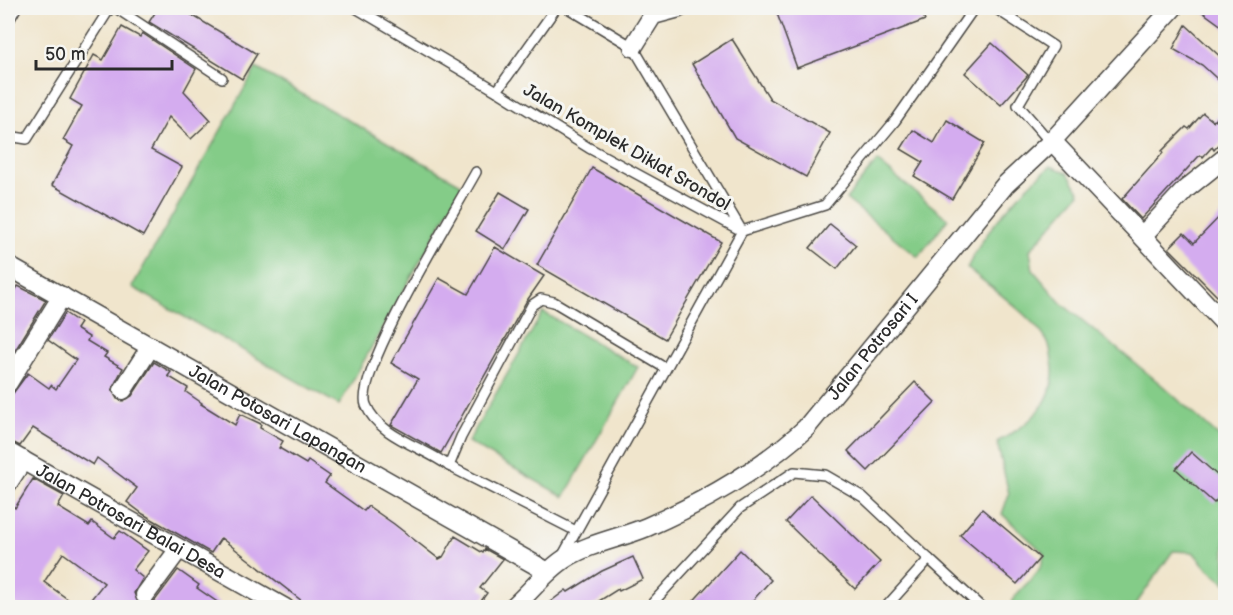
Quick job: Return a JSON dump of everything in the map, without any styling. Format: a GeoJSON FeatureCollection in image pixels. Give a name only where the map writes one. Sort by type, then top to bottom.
{"type":"FeatureCollection","features":[{"type":"Feature","properties":{"kind":"street"},"geometry":{"type":"LineString","coordinates":[[633,47],[653,15],[679,8]]}},
{"type":"Feature","properties":{"kind":"street","name":"Jalan Potrosari I"},"geometry":{"type":"LineString","coordinates":[[512,608],[567,557],[647,526],[757,469],[782,450],[806,428],[1005,185],[1051,142],[1173,8]]}},
{"type":"Feature","properties":{"kind":"street"},"geometry":{"type":"LineString","coordinates":[[1051,142],[1143,235],[1226,326]]}},
{"type":"Feature","properties":{"kind":"street"},"geometry":{"type":"LineString","coordinates":[[1143,235],[1186,189],[1226,157]]}},
{"type":"Feature","properties":{"kind":"street","name":"Jalan Potosari Lapangan"},"geometry":{"type":"LineString","coordinates":[[8,266],[553,568]]}},
{"type":"Feature","properties":{"kind":"street"},"geometry":{"type":"LineString","coordinates":[[8,383],[62,296]]}},
{"type":"Feature","properties":{"kind":"street"},"geometry":{"type":"LineString","coordinates":[[123,390],[152,346]]}},
{"type":"Feature","properties":{"kind":"street"},"geometry":{"type":"LineString","coordinates":[[8,483],[15,456]]}},
{"type":"Feature","properties":{"kind":"street","name":"Jalan Potrosari Balai Desa"},"geometry":{"type":"LineString","coordinates":[[15,456],[285,608]]}},
{"type":"Feature","properties":{"kind":"street"},"geometry":{"type":"LineString","coordinates":[[146,595],[179,549]]}},
{"type":"Feature","properties":{"kind":"lane"},"geometry":{"type":"LineString","coordinates":[[8,22],[16,8]]}},
{"type":"Feature","properties":{"kind":"lane"},"geometry":{"type":"LineString","coordinates":[[8,136],[27,139],[110,8]]}},
{"type":"Feature","properties":{"kind":"lane"},"geometry":{"type":"LineString","coordinates":[[116,8],[222,78]]}},
{"type":"Feature","properties":{"kind":"lane","name":"Jalan Komplek Diklat Srondol"},"geometry":{"type":"LineString","coordinates":[[356,8],[589,148],[742,231],[786,220],[825,205],[895,121],[975,8]]}},
{"type":"Feature","properties":{"kind":"lane","name":"Jalan Komplek Diklat Srondol"},"geometry":{"type":"LineString","coordinates":[[497,91],[556,8]]}},
{"type":"Feature","properties":{"kind":"lane","name":"Jalan Komplek Diklat Srondol"},"geometry":{"type":"LineString","coordinates":[[568,8],[633,47],[742,231]]}},
{"type":"Feature","properties":{"kind":"lane"},"geometry":{"type":"LineString","coordinates":[[995,8],[1053,46],[1018,105],[1051,142]]}},
{"type":"Feature","properties":{"kind":"lane"},"geometry":{"type":"LineString","coordinates":[[476,172],[380,345],[365,385],[365,403],[374,418],[390,432],[449,466],[576,531]]}},
{"type":"Feature","properties":{"kind":"lane","name":"Jalan Komplek Diklat Srondol"},"geometry":{"type":"LineString","coordinates":[[553,568],[576,531],[742,231]]}},
{"type":"Feature","properties":{"kind":"lane"},"geometry":{"type":"LineString","coordinates":[[449,466],[461,437],[532,305],[541,299],[554,302],[665,368]]}},
{"type":"Feature","properties":{"kind":"lane"},"geometry":{"type":"LineString","coordinates":[[648,608],[740,508],[794,472],[825,475],[863,497],[982,608]]}},
{"type":"Feature","properties":{"kind":"lane"},"geometry":{"type":"LineString","coordinates":[[885,608],[929,559]]}},
{"type":"Feature","properties":{"kind":"green space"},"geometry":{"type":"Polygon","coordinates":[[[256,68],[463,185],[339,405],[132,287],[256,68]]]}},
{"type":"Feature","properties":{"kind":"green space"},"geometry":{"type":"Polygon","coordinates":[[[877,161],[948,219],[918,257],[846,199],[877,161]]]}},
{"type":"Feature","properties":{"kind":"green space"},"geometry":{"type":"Polygon","coordinates":[[[1051,166],[1068,173],[1080,193],[1030,250],[1033,270],[1061,303],[1163,386],[1225,442],[1225,583],[1193,552],[1173,551],[1134,607],[1010,607],[1018,593],[1039,569],[1044,553],[1002,514],[1009,494],[997,442],[1020,428],[1046,400],[1053,375],[1052,361],[1048,343],[1033,324],[967,268],[984,239],[1004,212],[1051,166]]]}},
{"type":"Feature","properties":{"kind":"green space"},"geometry":{"type":"Polygon","coordinates":[[[543,312],[638,367],[564,497],[468,442],[543,312]]]}},
{"type":"Feature","properties":{"kind":"building"},"geometry":{"type":"Polygon","coordinates":[[[158,8],[180,8],[257,54],[242,79],[149,22],[158,8]]]}},
{"type":"Feature","properties":{"kind":"building"},"geometry":{"type":"Polygon","coordinates":[[[775,8],[920,8],[925,20],[797,68],[775,8]]]}},
{"type":"Feature","properties":{"kind":"building"},"geometry":{"type":"Polygon","coordinates":[[[1197,8],[1226,8],[1226,29],[1197,8]]]}},
{"type":"Feature","properties":{"kind":"building"},"geometry":{"type":"Polygon","coordinates":[[[1186,25],[1226,62],[1226,87],[1202,65],[1173,49],[1186,25]]]}},
{"type":"Feature","properties":{"kind":"building"},"geometry":{"type":"Polygon","coordinates":[[[122,27],[140,37],[142,33],[196,69],[184,91],[211,120],[191,139],[169,117],[151,150],[182,167],[143,236],[52,185],[73,146],[63,140],[82,106],[70,99],[94,55],[103,60],[122,27]]]}},
{"type":"Feature","properties":{"kind":"building"},"geometry":{"type":"Polygon","coordinates":[[[732,39],[770,99],[830,133],[806,177],[735,138],[692,64],[732,39]]]}},
{"type":"Feature","properties":{"kind":"building"},"geometry":{"type":"Polygon","coordinates":[[[992,43],[1028,75],[1001,105],[965,73],[992,43]]]}},
{"type":"Feature","properties":{"kind":"building"},"geometry":{"type":"Polygon","coordinates":[[[1226,109],[1226,137],[1214,150],[1212,147],[1203,157],[1200,155],[1141,219],[1122,199],[1163,153],[1162,151],[1186,127],[1189,129],[1203,113],[1213,121],[1226,109]]]}},
{"type":"Feature","properties":{"kind":"building"},"geometry":{"type":"Polygon","coordinates":[[[947,120],[985,143],[952,199],[914,176],[923,162],[901,149],[913,130],[934,143],[947,120]]]}},
{"type":"Feature","properties":{"kind":"building"},"geometry":{"type":"Polygon","coordinates":[[[592,168],[721,242],[665,339],[537,265],[592,168]]]}},
{"type":"Feature","properties":{"kind":"building"},"geometry":{"type":"Polygon","coordinates":[[[500,192],[529,209],[505,249],[476,231],[500,192]]]}},
{"type":"Feature","properties":{"kind":"building"},"geometry":{"type":"Polygon","coordinates":[[[1226,210],[1226,305],[1169,248],[1184,233],[1194,243],[1226,210]]]}},
{"type":"Feature","properties":{"kind":"building"},"geometry":{"type":"Polygon","coordinates":[[[830,224],[856,245],[837,269],[810,248],[830,224]]]}},
{"type":"Feature","properties":{"kind":"building"},"geometry":{"type":"Polygon","coordinates":[[[495,247],[544,276],[526,302],[441,453],[391,425],[418,379],[391,363],[439,278],[468,294],[495,247]]]}},
{"type":"Feature","properties":{"kind":"building"},"geometry":{"type":"Polygon","coordinates":[[[18,286],[46,300],[8,362],[8,289],[14,293],[18,286]]]}},
{"type":"Feature","properties":{"kind":"building"},"geometry":{"type":"Polygon","coordinates":[[[65,313],[80,323],[76,329],[89,337],[87,341],[107,353],[104,357],[123,368],[112,389],[117,399],[123,401],[132,396],[154,362],[171,372],[168,376],[188,388],[186,392],[201,404],[235,425],[240,414],[261,424],[260,428],[283,441],[279,448],[306,464],[308,461],[330,476],[325,483],[364,511],[368,506],[439,559],[443,557],[455,536],[483,553],[485,549],[503,559],[480,588],[487,593],[476,608],[311,608],[221,538],[211,553],[143,514],[127,502],[137,488],[97,458],[93,465],[33,428],[20,446],[8,440],[8,400],[28,373],[49,388],[51,385],[56,389],[76,360],[48,340],[65,313]]]}},
{"type":"Feature","properties":{"kind":"building"},"geometry":{"type":"Polygon","coordinates":[[[915,382],[935,402],[868,471],[848,451],[915,382]]]}},
{"type":"Feature","properties":{"kind":"building"},"geometry":{"type":"Polygon","coordinates":[[[1191,452],[1226,483],[1226,490],[1214,503],[1176,469],[1191,452]]]}},
{"type":"Feature","properties":{"kind":"building"},"geometry":{"type":"Polygon","coordinates":[[[33,479],[64,496],[58,507],[89,526],[92,522],[114,538],[120,531],[148,551],[133,570],[143,578],[134,593],[139,604],[144,606],[154,602],[178,570],[199,585],[197,588],[226,608],[84,608],[104,583],[63,553],[44,582],[80,608],[21,608],[8,599],[8,514],[13,506],[15,508],[33,479]]]}},
{"type":"Feature","properties":{"kind":"building"},"geometry":{"type":"Polygon","coordinates":[[[811,495],[880,562],[855,589],[786,522],[811,495]]]}},
{"type":"Feature","properties":{"kind":"building"},"geometry":{"type":"Polygon","coordinates":[[[982,509],[1040,558],[1017,584],[960,535],[982,509]]]}},
{"type":"Feature","properties":{"kind":"building"},"geometry":{"type":"Polygon","coordinates":[[[740,550],[771,580],[746,608],[687,608],[740,550]]]}},
{"type":"Feature","properties":{"kind":"building"},"geometry":{"type":"Polygon","coordinates":[[[633,557],[643,579],[619,591],[618,589],[588,608],[542,608],[566,590],[568,592],[602,571],[633,557]]]}}]}
